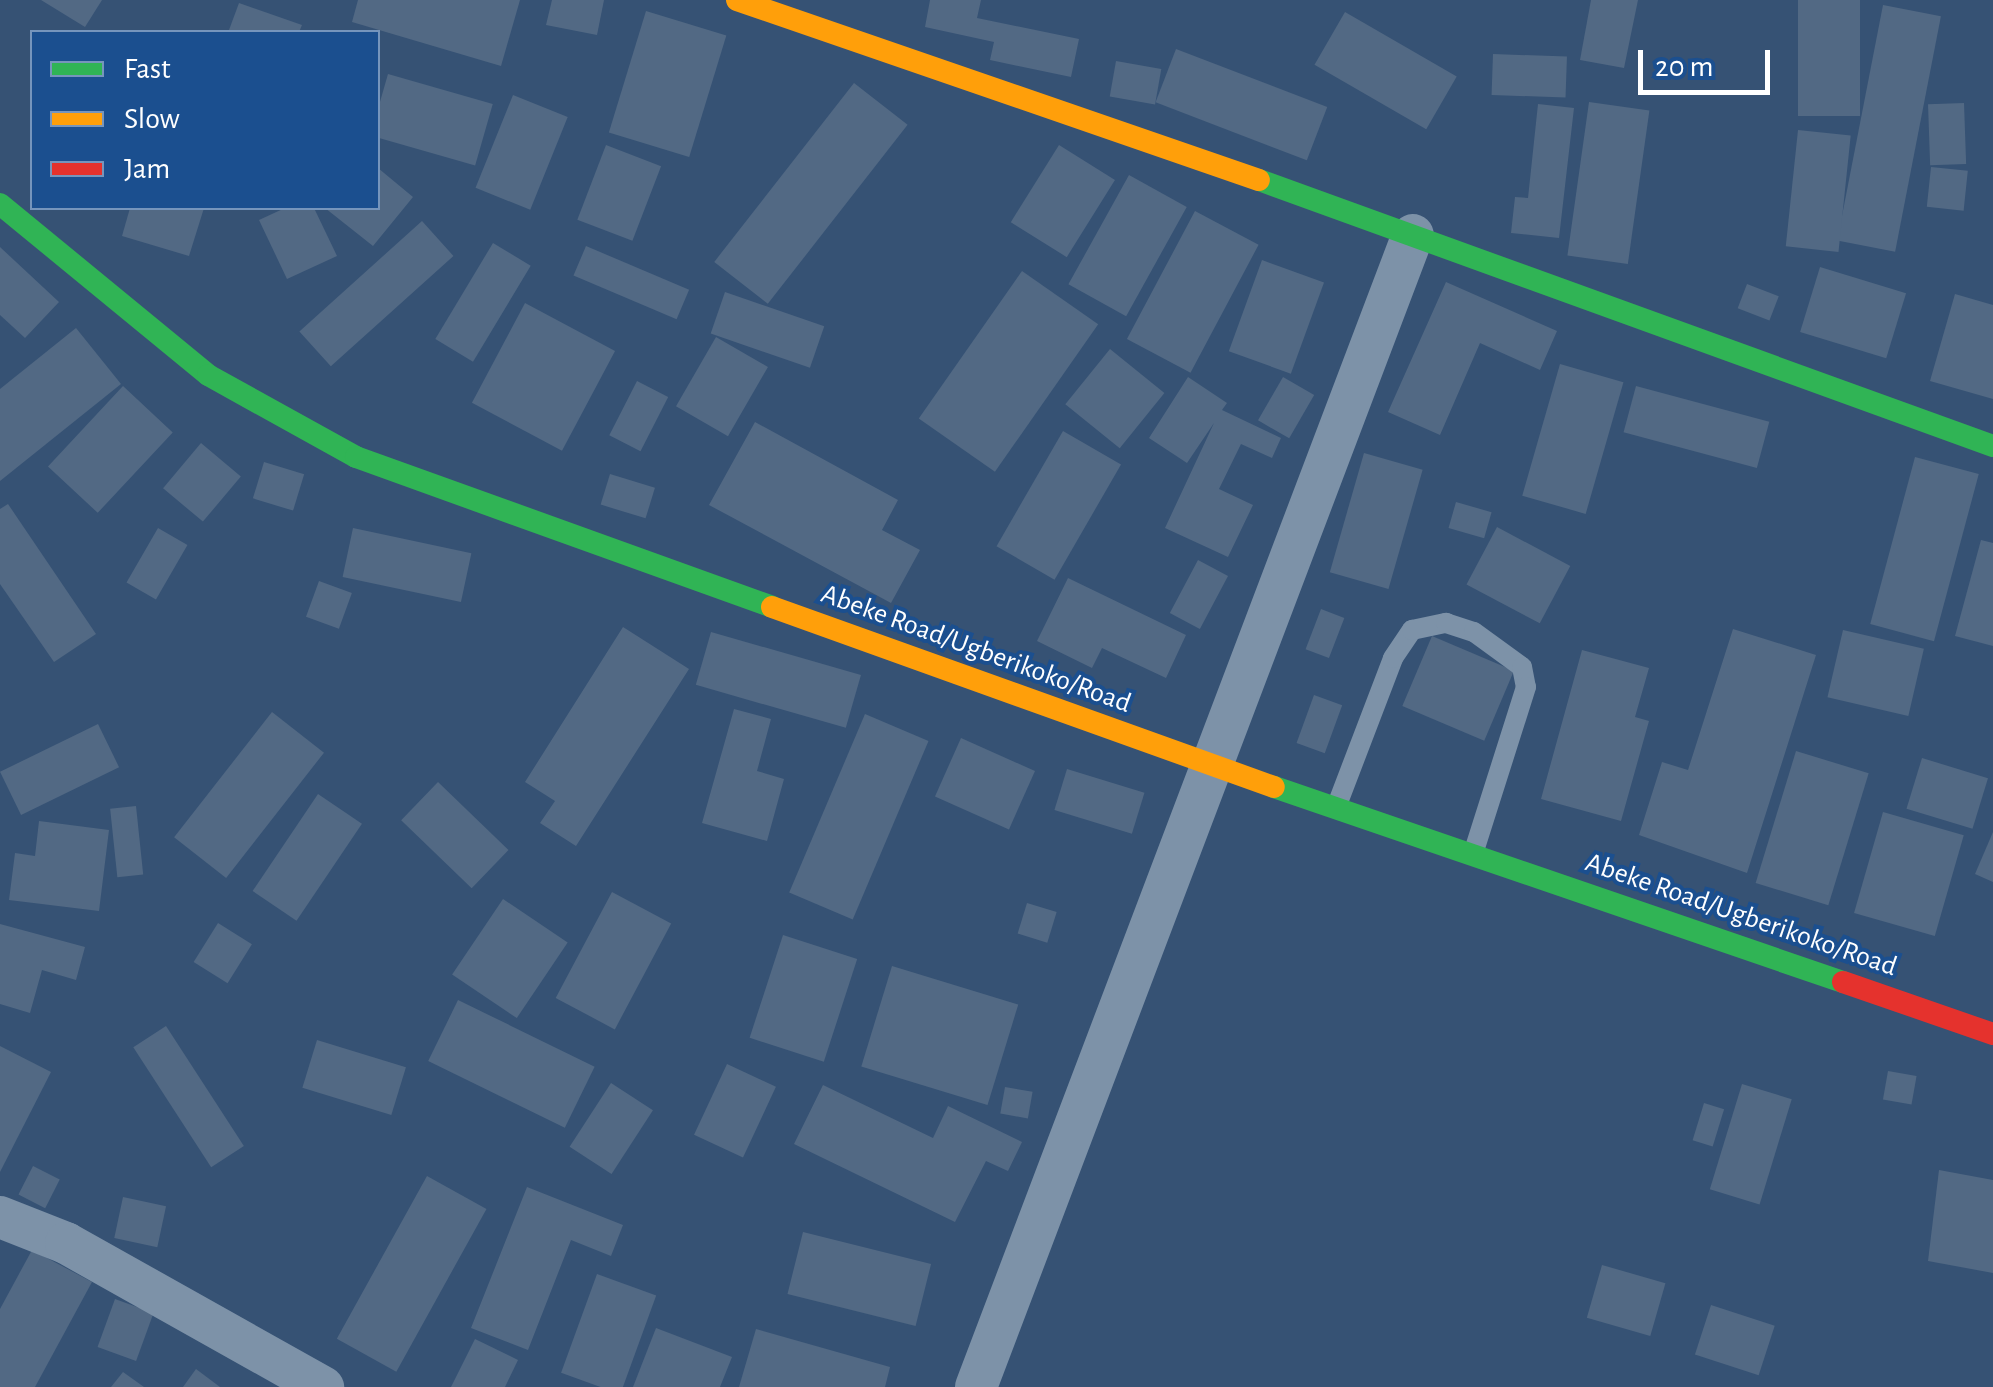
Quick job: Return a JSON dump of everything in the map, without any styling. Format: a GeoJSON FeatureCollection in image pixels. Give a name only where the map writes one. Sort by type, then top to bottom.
{"type":"FeatureCollection","features":[{"type":"Feature","properties":{"kind":"street"},"geometry":{"type":"LineString","coordinates":[[737,0],[952,69],[1993,446]]}},
{"type":"Feature","properties":{"kind":"street","name":"Abeke Road/Ugberikoko/Road"},"geometry":{"type":"LineString","coordinates":[[0,204],[208,375],[356,457],[1208,764],[1993,1034]]}},
{"type":"Feature","properties":{"kind":"street"},"geometry":{"type":"LineString","coordinates":[[976,1387],[1208,764],[1413,235]]}},
{"type":"Feature","properties":{"kind":"street"},"geometry":{"type":"LineString","coordinates":[[0,1217],[66,1244],[323,1387]]}},
{"type":"Feature","properties":{"kind":"lane"},"geometry":{"type":"LineString","coordinates":[[1336,807],[1393,658],[1412,630],[1446,624],[1474,632],[1502,646],[1522,667],[1526,687],[1473,854]]}},
{"type":"Feature","properties":{"kind":"building"},"geometry":{"type":"Polygon","coordinates":[[[41,0],[102,0],[85,27],[41,0]]]}},
{"type":"Feature","properties":{"kind":"building"},"geometry":{"type":"Polygon","coordinates":[[[358,0],[520,0],[501,66],[352,22],[358,0]]]}},
{"type":"Feature","properties":{"kind":"building"},"geometry":{"type":"Polygon","coordinates":[[[552,0],[604,0],[597,35],[546,25],[552,0]]]}},
{"type":"Feature","properties":{"kind":"building"},"geometry":{"type":"Polygon","coordinates":[[[930,0],[981,0],[977,18],[1079,39],[1071,77],[990,60],[994,42],[925,27],[930,0]]]}},
{"type":"Feature","properties":{"kind":"building"},"geometry":{"type":"Polygon","coordinates":[[[1591,0],[1638,0],[1624,68],[1580,60],[1591,0]]]}},
{"type":"Feature","properties":{"kind":"building"},"geometry":{"type":"Polygon","coordinates":[[[1798,0],[1860,0],[1860,116],[1798,116],[1798,0]]]}},
{"type":"Feature","properties":{"kind":"building"},"geometry":{"type":"Polygon","coordinates":[[[239,3],[302,25],[300,30],[229,30],[239,3]]]}},
{"type":"Feature","properties":{"kind":"building"},"geometry":{"type":"Polygon","coordinates":[[[1883,5],[1941,16],[1895,252],[1837,241],[1883,5]]]}},
{"type":"Feature","properties":{"kind":"building"},"geometry":{"type":"Polygon","coordinates":[[[646,11],[726,36],[689,157],[609,132],[646,11]]]}},
{"type":"Feature","properties":{"kind":"building"},"geometry":{"type":"Polygon","coordinates":[[[1345,12],[1457,76],[1426,129],[1314,65],[1345,12]]]}},
{"type":"Feature","properties":{"kind":"building"},"geometry":{"type":"Polygon","coordinates":[[[1176,49],[1327,107],[1307,160],[1156,102],[1176,49]]]}},
{"type":"Feature","properties":{"kind":"building"},"geometry":{"type":"Polygon","coordinates":[[[1493,54],[1567,57],[1566,98],[1492,95],[1493,54]]]}},
{"type":"Feature","properties":{"kind":"building"},"geometry":{"type":"Polygon","coordinates":[[[1116,61],[1161,69],[1155,104],[1110,96],[1116,61]]]}},
{"type":"Feature","properties":{"kind":"building"},"geometry":{"type":"Polygon","coordinates":[[[388,74],[493,104],[475,166],[380,138],[380,102],[388,74]]]}},
{"type":"Feature","properties":{"kind":"building"},"geometry":{"type":"Polygon","coordinates":[[[854,83],[908,125],[768,304],[714,262],[854,83]]]}},
{"type":"Feature","properties":{"kind":"building"},"geometry":{"type":"Polygon","coordinates":[[[513,95],[568,117],[530,210],[476,188],[513,95]]]}},
{"type":"Feature","properties":{"kind":"building"},"geometry":{"type":"Polygon","coordinates":[[[1589,102],[1649,110],[1628,264],[1567,255],[1589,102]]]}},
{"type":"Feature","properties":{"kind":"building"},"geometry":{"type":"Polygon","coordinates":[[[1964,103],[1966,164],[1930,165],[1928,104],[1964,103]]]}},
{"type":"Feature","properties":{"kind":"building"},"geometry":{"type":"Polygon","coordinates":[[[1538,104],[1574,108],[1559,238],[1511,233],[1515,197],[1528,198],[1538,104]]]}},
{"type":"Feature","properties":{"kind":"building"},"geometry":{"type":"Polygon","coordinates":[[[1798,130],[1851,136],[1838,252],[1786,246],[1798,130]]]}},
{"type":"Feature","properties":{"kind":"building"},"geometry":{"type":"Polygon","coordinates":[[[606,145],[661,166],[632,241],[577,220],[606,145]]]}},
{"type":"Feature","properties":{"kind":"building"},"geometry":{"type":"Polygon","coordinates":[[[1059,145],[1115,180],[1067,257],[1011,222],[1059,145]]]}},
{"type":"Feature","properties":{"kind":"building"},"geometry":{"type":"Polygon","coordinates":[[[1931,167],[1968,171],[1964,211],[1927,207],[1931,167]]]}},
{"type":"Feature","properties":{"kind":"building"},"geometry":{"type":"Polygon","coordinates":[[[380,170],[413,197],[373,246],[328,210],[380,210],[380,170]]]}},
{"type":"Feature","properties":{"kind":"building"},"geometry":{"type":"Polygon","coordinates":[[[1129,175],[1187,207],[1126,316],[1068,284],[1129,175]]]}},
{"type":"Feature","properties":{"kind":"building"},"geometry":{"type":"Polygon","coordinates":[[[129,210],[203,210],[189,256],[122,236],[129,210]]]}},
{"type":"Feature","properties":{"kind":"building"},"geometry":{"type":"Polygon","coordinates":[[[281,210],[315,210],[337,256],[287,279],[259,220],[281,210]]]}},
{"type":"Feature","properties":{"kind":"building"},"geometry":{"type":"Polygon","coordinates":[[[1195,211],[1259,245],[1190,373],[1127,339],[1195,211]]]}},
{"type":"Feature","properties":{"kind":"building"},"geometry":{"type":"Polygon","coordinates":[[[422,221],[453,256],[331,366],[299,331],[422,221]]]}},
{"type":"Feature","properties":{"kind":"building"},"geometry":{"type":"Polygon","coordinates":[[[493,243],[531,266],[473,362],[435,339],[493,243]]]}},
{"type":"Feature","properties":{"kind":"building"},"geometry":{"type":"Polygon","coordinates":[[[586,246],[689,290],[677,319],[573,275],[586,246]]]}},
{"type":"Feature","properties":{"kind":"building"},"geometry":{"type":"Polygon","coordinates":[[[0,247],[59,302],[25,338],[0,315],[0,247]]]}},
{"type":"Feature","properties":{"kind":"building"},"geometry":{"type":"Polygon","coordinates":[[[1262,260],[1324,283],[1291,374],[1229,351],[1262,260]]]}},
{"type":"Feature","properties":{"kind":"building"},"geometry":{"type":"Polygon","coordinates":[[[1820,267],[1906,293],[1886,358],[1800,332],[1820,267]]]}},
{"type":"Feature","properties":{"kind":"building"},"geometry":{"type":"Polygon","coordinates":[[[1022,271],[1098,324],[995,472],[919,418],[1022,271]]]}},
{"type":"Feature","properties":{"kind":"building"},"geometry":{"type":"Polygon","coordinates":[[[1446,282],[1557,331],[1540,370],[1480,343],[1440,435],[1388,412],[1446,282]]]}},
{"type":"Feature","properties":{"kind":"building"},"geometry":{"type":"Polygon","coordinates":[[[1747,284],[1779,296],[1769,320],[1738,308],[1747,284]]]}},
{"type":"Feature","properties":{"kind":"building"},"geometry":{"type":"Polygon","coordinates":[[[725,292],[824,326],[810,368],[711,334],[725,292]]]}},
{"type":"Feature","properties":{"kind":"building"},"geometry":{"type":"Polygon","coordinates":[[[1955,294],[1993,305],[1993,399],[1930,381],[1955,294]]]}},
{"type":"Feature","properties":{"kind":"building"},"geometry":{"type":"Polygon","coordinates":[[[525,303],[615,351],[562,451],[472,403],[525,303]]]}},
{"type":"Feature","properties":{"kind":"building"},"geometry":{"type":"Polygon","coordinates":[[[76,328],[121,384],[0,481],[0,389],[76,328]]]}},
{"type":"Feature","properties":{"kind":"building"},"geometry":{"type":"Polygon","coordinates":[[[716,337],[768,367],[728,436],[676,406],[716,337]]]}},
{"type":"Feature","properties":{"kind":"building"},"geometry":{"type":"Polygon","coordinates":[[[1110,349],[1164,393],[1120,448],[1065,404],[1110,349]]]}},
{"type":"Feature","properties":{"kind":"building"},"geometry":{"type":"Polygon","coordinates":[[[1560,364],[1623,382],[1586,514],[1522,496],[1560,364]]]}},
{"type":"Feature","properties":{"kind":"building"},"geometry":{"type":"Polygon","coordinates":[[[1188,377],[1227,403],[1222,410],[1281,438],[1272,458],[1241,444],[1219,489],[1253,505],[1228,557],[1165,528],[1214,423],[1187,463],[1149,438],[1188,377]]]}},
{"type":"Feature","properties":{"kind":"building"},"geometry":{"type":"Polygon","coordinates":[[[1283,377],[1314,395],[1289,438],[1258,420],[1283,377]]]}},
{"type":"Feature","properties":{"kind":"building"},"geometry":{"type":"Polygon","coordinates":[[[637,381],[668,397],[640,451],[609,435],[637,381]]]}},
{"type":"Feature","properties":{"kind":"building"},"geometry":{"type":"Polygon","coordinates":[[[123,386],[173,432],[98,513],[48,466],[123,386]]]}},
{"type":"Feature","properties":{"kind":"building"},"geometry":{"type":"Polygon","coordinates":[[[1636,386],[1769,422],[1757,468],[1624,432],[1636,386]]]}},
{"type":"Feature","properties":{"kind":"building"},"geometry":{"type":"Polygon","coordinates":[[[755,422],[898,500],[882,530],[920,550],[891,603],[709,505],[755,422]]]}},
{"type":"Feature","properties":{"kind":"building"},"geometry":{"type":"Polygon","coordinates":[[[1063,431],[1121,464],[1055,580],[997,546],[1063,431]]]}},
{"type":"Feature","properties":{"kind":"building"},"geometry":{"type":"Polygon","coordinates":[[[201,443],[241,476],[203,522],[163,488],[201,443]]]}},
{"type":"Feature","properties":{"kind":"building"},"geometry":{"type":"Polygon","coordinates":[[[1364,453],[1423,470],[1388,589],[1330,572],[1364,453]]]}},
{"type":"Feature","properties":{"kind":"building"},"geometry":{"type":"Polygon","coordinates":[[[1915,457],[1979,474],[1934,641],[1870,624],[1915,457]]]}},
{"type":"Feature","properties":{"kind":"building"},"geometry":{"type":"Polygon","coordinates":[[[264,462],[304,474],[293,511],[253,498],[264,462]]]}},
{"type":"Feature","properties":{"kind":"building"},"geometry":{"type":"Polygon","coordinates":[[[610,474],[655,488],[646,518],[601,505],[610,474]]]}},
{"type":"Feature","properties":{"kind":"building"},"geometry":{"type":"Polygon","coordinates":[[[1456,502],[1492,512],[1484,538],[1449,528],[1456,502]]]}},
{"type":"Feature","properties":{"kind":"building"},"geometry":{"type":"Polygon","coordinates":[[[8,504],[96,634],[54,662],[0,584],[0,509],[8,504]]]}},
{"type":"Feature","properties":{"kind":"building"},"geometry":{"type":"Polygon","coordinates":[[[1497,527],[1570,566],[1540,623],[1466,584],[1497,527]]]}},
{"type":"Feature","properties":{"kind":"building"},"geometry":{"type":"Polygon","coordinates":[[[158,528],[187,545],[156,600],[126,583],[158,528]]]}},
{"type":"Feature","properties":{"kind":"building"},"geometry":{"type":"Polygon","coordinates":[[[353,528],[471,553],[461,602],[343,577],[353,528]]]}},
{"type":"Feature","properties":{"kind":"building"},"geometry":{"type":"Polygon","coordinates":[[[1981,540],[1993,543],[1993,646],[1955,636],[1981,540]]]}},
{"type":"Feature","properties":{"kind":"building"},"geometry":{"type":"Polygon","coordinates":[[[1198,560],[1228,576],[1200,629],[1170,613],[1198,560]]]}},
{"type":"Feature","properties":{"kind":"building"},"geometry":{"type":"Polygon","coordinates":[[[1068,578],[1186,635],[1166,678],[1102,648],[1092,668],[1037,641],[1068,578]]]}},
{"type":"Feature","properties":{"kind":"building"},"geometry":{"type":"Polygon","coordinates":[[[319,581],[352,593],[339,629],[306,617],[319,581]]]}},
{"type":"Feature","properties":{"kind":"building"},"geometry":{"type":"Polygon","coordinates":[[[1321,609],[1344,618],[1329,658],[1306,649],[1321,609]]]}},
{"type":"Feature","properties":{"kind":"building"},"geometry":{"type":"Polygon","coordinates":[[[623,627],[689,669],[576,846],[540,823],[555,801],[525,782],[623,627]]]}},
{"type":"Feature","properties":{"kind":"building"},"geometry":{"type":"Polygon","coordinates":[[[1733,629],[1816,655],[1747,873],[1639,835],[1662,762],[1688,770],[1733,629]]]}},
{"type":"Feature","properties":{"kind":"building"},"geometry":{"type":"Polygon","coordinates":[[[1843,630],[1924,649],[1908,716],[1827,697],[1843,630]]]}},
{"type":"Feature","properties":{"kind":"building"},"geometry":{"type":"Polygon","coordinates":[[[711,632],[861,675],[846,728],[696,685],[711,632]]]}},
{"type":"Feature","properties":{"kind":"building"},"geometry":{"type":"Polygon","coordinates":[[[1432,636],[1514,671],[1484,741],[1402,706],[1432,636]]]}},
{"type":"Feature","properties":{"kind":"building"},"geometry":{"type":"Polygon","coordinates":[[[1582,650],[1649,668],[1635,717],[1649,721],[1621,821],[1541,799],[1582,650]]]}},
{"type":"Feature","properties":{"kind":"building"},"geometry":{"type":"Polygon","coordinates":[[[1314,695],[1342,705],[1325,753],[1297,743],[1314,695]]]}},
{"type":"Feature","properties":{"kind":"building"},"geometry":{"type":"Polygon","coordinates":[[[734,709],[771,719],[757,771],[784,779],[767,841],[702,823],[734,709]]]}},
{"type":"Feature","properties":{"kind":"building"},"geometry":{"type":"Polygon","coordinates":[[[272,712],[324,753],[226,878],[174,837],[272,712]]]}},
{"type":"Feature","properties":{"kind":"building"},"geometry":{"type":"Polygon","coordinates":[[[865,714],[929,741],[853,920],[789,893],[865,714]]]}},
{"type":"Feature","properties":{"kind":"building"},"geometry":{"type":"Polygon","coordinates":[[[98,724],[119,767],[21,815],[0,772],[98,724]]]}},
{"type":"Feature","properties":{"kind":"building"},"geometry":{"type":"Polygon","coordinates":[[[961,738],[1035,771],[1009,829],[935,796],[961,738]]]}},
{"type":"Feature","properties":{"kind":"building"},"geometry":{"type":"Polygon","coordinates":[[[1796,751],[1869,773],[1828,905],[1756,883],[1796,751]]]}},
{"type":"Feature","properties":{"kind":"building"},"geometry":{"type":"Polygon","coordinates":[[[1922,758],[1988,778],[1972,829],[1907,809],[1922,758]]]}},
{"type":"Feature","properties":{"kind":"building"},"geometry":{"type":"Polygon","coordinates":[[[1067,769],[1144,793],[1132,834],[1054,810],[1067,769]]]}},
{"type":"Feature","properties":{"kind":"building"},"geometry":{"type":"Polygon","coordinates":[[[438,782],[508,850],[472,888],[401,820],[438,782]]]}},
{"type":"Feature","properties":{"kind":"building"},"geometry":{"type":"Polygon","coordinates":[[[318,794],[362,824],[297,921],[253,891],[318,794]]]}},
{"type":"Feature","properties":{"kind":"building"},"geometry":{"type":"Polygon","coordinates":[[[136,806],[143,875],[117,877],[110,809],[136,806]]]}},
{"type":"Feature","properties":{"kind":"building"},"geometry":{"type":"Polygon","coordinates":[[[1883,812],[1964,835],[1935,936],[1854,913],[1883,812]]]}},
{"type":"Feature","properties":{"kind":"building"},"geometry":{"type":"Polygon","coordinates":[[[39,821],[109,830],[99,911],[9,900],[15,853],[35,856],[39,821]]]}},
{"type":"Feature","properties":{"kind":"building"},"geometry":{"type":"Polygon","coordinates":[[[1993,832],[1993,882],[1975,874],[1993,832]]]}},
{"type":"Feature","properties":{"kind":"building"},"geometry":{"type":"Polygon","coordinates":[[[612,892],[671,923],[615,1029],[556,998],[612,892]]]}},
{"type":"Feature","properties":{"kind":"building"},"geometry":{"type":"Polygon","coordinates":[[[503,899],[568,943],[517,1018],[452,974],[503,899]]]}},
{"type":"Feature","properties":{"kind":"building"},"geometry":{"type":"Polygon","coordinates":[[[1027,903],[1057,912],[1047,943],[1018,934],[1027,903]]]}},
{"type":"Feature","properties":{"kind":"building"},"geometry":{"type":"Polygon","coordinates":[[[218,923],[252,944],[228,983],[194,962],[218,923]]]}},
{"type":"Feature","properties":{"kind":"building"},"geometry":{"type":"Polygon","coordinates":[[[0,924],[85,947],[76,980],[42,970],[30,1013],[0,1004],[0,924]]]}},
{"type":"Feature","properties":{"kind":"building"},"geometry":{"type":"Polygon","coordinates":[[[783,935],[857,959],[824,1062],[750,1038],[783,935]]]}},
{"type":"Feature","properties":{"kind":"building"},"geometry":{"type":"Polygon","coordinates":[[[892,966],[1018,1005],[988,1105],[861,1066],[892,966]]]}},
{"type":"Feature","properties":{"kind":"building"},"geometry":{"type":"Polygon","coordinates":[[[458,1000],[595,1067],[565,1128],[428,1061],[458,1000]]]}},
{"type":"Feature","properties":{"kind":"building"},"geometry":{"type":"Polygon","coordinates":[[[166,1026],[244,1146],[211,1167],[133,1047],[166,1026]]]}},
{"type":"Feature","properties":{"kind":"building"},"geometry":{"type":"Polygon","coordinates":[[[317,1040],[406,1067],[391,1115],[302,1088],[317,1040]]]}},
{"type":"Feature","properties":{"kind":"building"},"geometry":{"type":"Polygon","coordinates":[[[0,1046],[51,1072],[0,1172],[0,1046]]]}},
{"type":"Feature","properties":{"kind":"building"},"geometry":{"type":"Polygon","coordinates":[[[727,1064],[776,1087],[743,1158],[694,1135],[727,1064]]]}},
{"type":"Feature","properties":{"kind":"building"},"geometry":{"type":"Polygon","coordinates":[[[1888,1071],[1917,1076],[1912,1105],[1883,1100],[1888,1071]]]}},
{"type":"Feature","properties":{"kind":"building"},"geometry":{"type":"Polygon","coordinates":[[[611,1083],[653,1110],[612,1174],[570,1147],[611,1083]]]}},
{"type":"Feature","properties":{"kind":"building"},"geometry":{"type":"Polygon","coordinates":[[[1742,1084],[1792,1099],[1760,1204],[1710,1189],[1742,1084]]]}},
{"type":"Feature","properties":{"kind":"building"},"geometry":{"type":"Polygon","coordinates":[[[823,1085],[933,1138],[948,1106],[1022,1142],[1008,1171],[986,1161],[955,1222],[794,1144],[823,1085]]]}},
{"type":"Feature","properties":{"kind":"building"},"geometry":{"type":"Polygon","coordinates":[[[1005,1087],[1033,1092],[1028,1118],[1000,1114],[1005,1087]]]}},
{"type":"Feature","properties":{"kind":"building"},"geometry":{"type":"Polygon","coordinates":[[[1704,1103],[1724,1109],[1713,1146],[1693,1140],[1704,1103]]]}},
{"type":"Feature","properties":{"kind":"building"},"geometry":{"type":"Polygon","coordinates":[[[33,1166],[60,1180],[45,1208],[18,1195],[33,1166]]]}},
{"type":"Feature","properties":{"kind":"building"},"geometry":{"type":"Polygon","coordinates":[[[1939,1170],[1993,1180],[1993,1273],[1928,1261],[1939,1170]]]}},
{"type":"Feature","properties":{"kind":"building"},"geometry":{"type":"Polygon","coordinates":[[[427,1176],[486,1209],[396,1372],[337,1339],[427,1176]]]}},
{"type":"Feature","properties":{"kind":"building"},"geometry":{"type":"Polygon","coordinates":[[[527,1187],[623,1225],[611,1256],[571,1240],[528,1350],[471,1328],[527,1187]]]}},
{"type":"Feature","properties":{"kind":"building"},"geometry":{"type":"Polygon","coordinates":[[[123,1197],[166,1206],[157,1247],[114,1238],[123,1197]]]}},
{"type":"Feature","properties":{"kind":"building"},"geometry":{"type":"Polygon","coordinates":[[[803,1232],[931,1264],[916,1326],[788,1294],[803,1232]]]}},
{"type":"Feature","properties":{"kind":"building"},"geometry":{"type":"Polygon","coordinates":[[[32,1250],[92,1282],[35,1387],[0,1387],[0,1309],[32,1250]]]}},
{"type":"Feature","properties":{"kind":"building"},"geometry":{"type":"Polygon","coordinates":[[[1602,1265],[1665,1283],[1650,1336],[1587,1318],[1602,1265]]]}},
{"type":"Feature","properties":{"kind":"building"},"geometry":{"type":"Polygon","coordinates":[[[597,1274],[656,1296],[623,1387],[600,1387],[561,1373],[597,1274]]]}},
{"type":"Feature","properties":{"kind":"building"},"geometry":{"type":"Polygon","coordinates":[[[115,1299],[154,1313],[136,1361],[98,1347],[115,1299]]]}},
{"type":"Feature","properties":{"kind":"building"},"geometry":{"type":"Polygon","coordinates":[[[1711,1305],[1775,1326],[1759,1375],[1695,1354],[1711,1305]]]}},
{"type":"Feature","properties":{"kind":"building"},"geometry":{"type":"Polygon","coordinates":[[[656,1328],[732,1357],[720,1387],[633,1387],[656,1328]]]}},
{"type":"Feature","properties":{"kind":"building"},"geometry":{"type":"Polygon","coordinates":[[[756,1329],[890,1367],[885,1387],[739,1387],[756,1329]]]}},
{"type":"Feature","properties":{"kind":"building"},"geometry":{"type":"Polygon","coordinates":[[[475,1339],[518,1360],[505,1387],[451,1387],[475,1339]]]}},
{"type":"Feature","properties":{"kind":"building"},"geometry":{"type":"Polygon","coordinates":[[[196,1369],[220,1387],[183,1387],[196,1369]]]}},
{"type":"Feature","properties":{"kind":"building"},"geometry":{"type":"Polygon","coordinates":[[[123,1372],[144,1387],[111,1387],[123,1372]]]}},
{"type":"Feature","properties":{"kind":"traffic: fast"},"geometry":{"type":"LineString","coordinates":[[1259,180],[1993,446]]}},
{"type":"Feature","properties":{"kind":"traffic: fast"},"geometry":{"type":"LineString","coordinates":[[0,204],[208,375],[356,457],[772,607]]}},
{"type":"Feature","properties":{"kind":"traffic: fast"},"geometry":{"type":"LineString","coordinates":[[1274,787],[1843,982]]}},
{"type":"Feature","properties":{"kind":"traffic: slow"},"geometry":{"type":"LineString","coordinates":[[737,0],[1259,180]]}},
{"type":"Feature","properties":{"kind":"traffic: slow"},"geometry":{"type":"LineString","coordinates":[[772,607],[1274,787]]}},
{"type":"Feature","properties":{"kind":"traffic: jam"},"geometry":{"type":"LineString","coordinates":[[1843,982],[1993,1034]]}}]}
